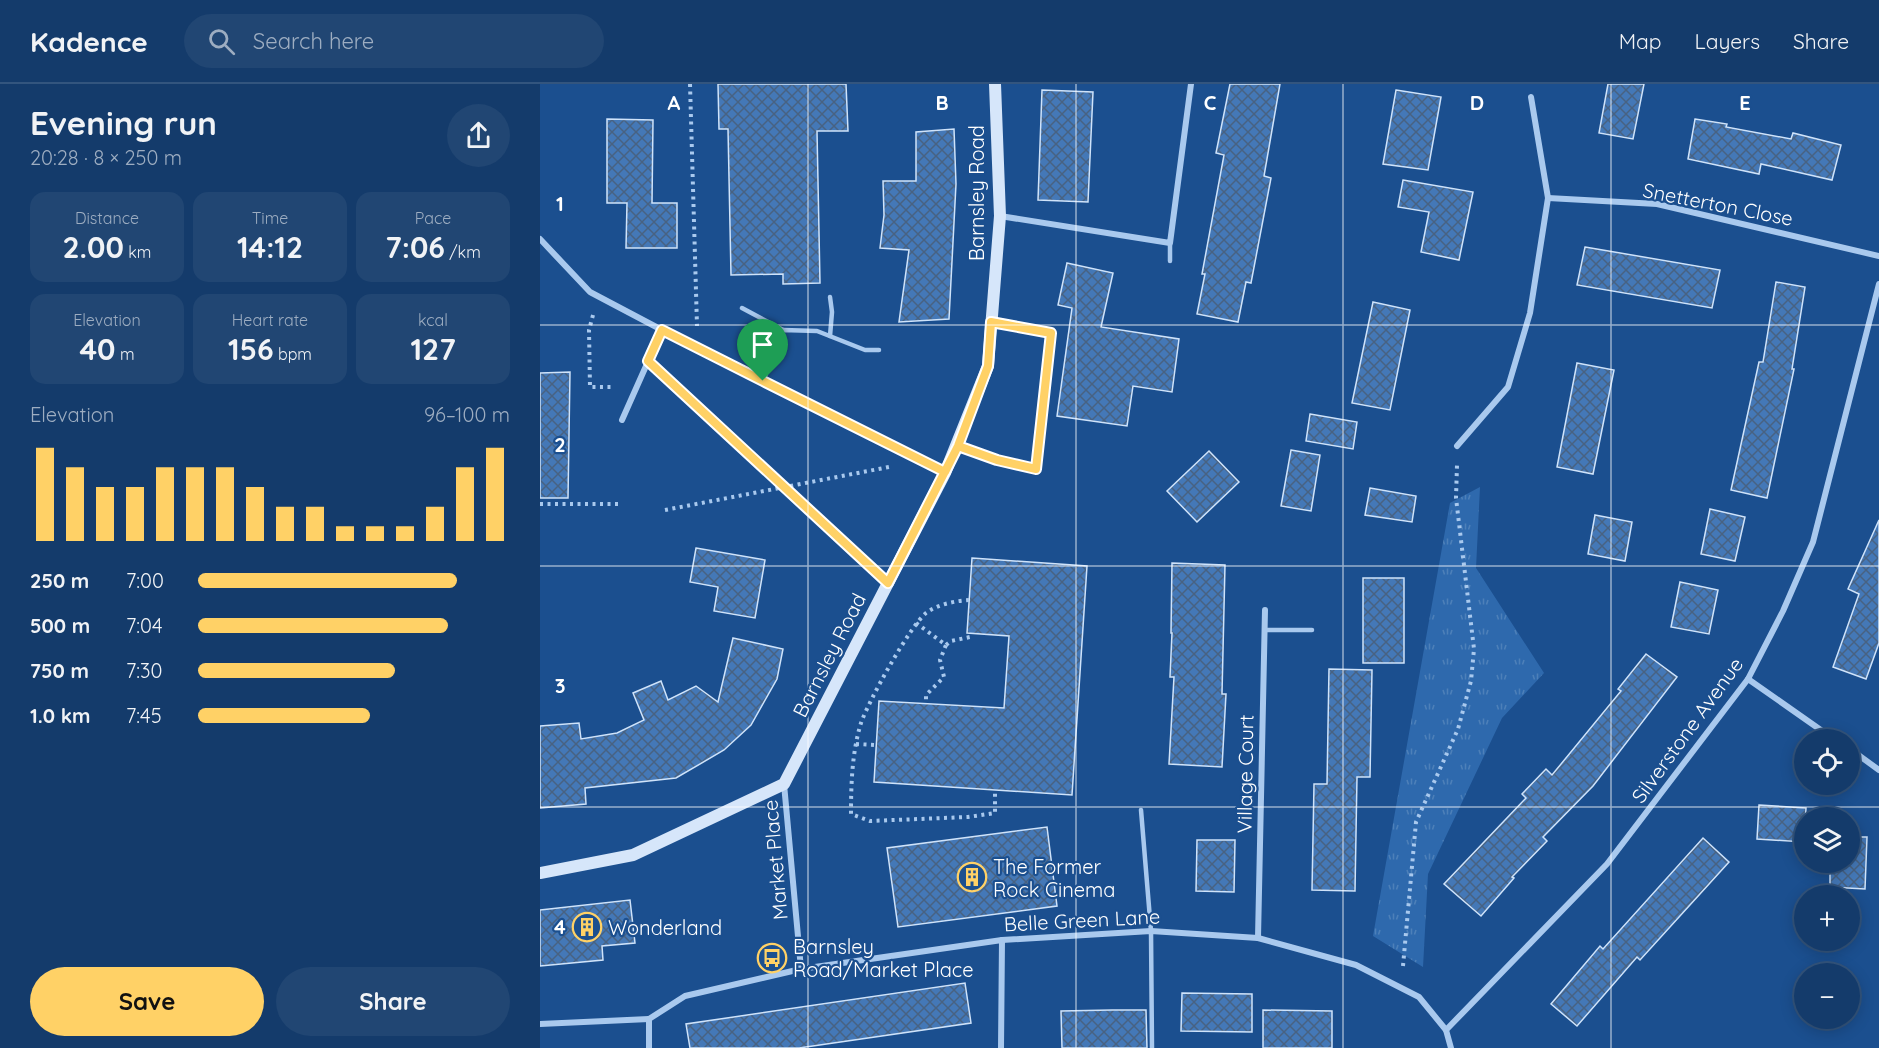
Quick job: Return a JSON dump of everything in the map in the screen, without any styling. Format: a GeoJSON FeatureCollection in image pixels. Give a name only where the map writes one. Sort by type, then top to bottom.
{"type":"FeatureCollection","features":[{"type":"Feature","properties":{"kind":"street","name":"Barnsley Road"},"geometry":{"type":"LineString","coordinates":[[784,784],[958,446],[988,366],[1000,216],[995,84]]}},
{"type":"Feature","properties":{"kind":"street"},"geometry":{"type":"LineString","coordinates":[[1000,216],[1170,243],[1191,84]]}},
{"type":"Feature","properties":{"kind":"street"},"geometry":{"type":"LineString","coordinates":[[1457,446],[1508,387],[1530,313],[1548,198],[1531,97]]}},
{"type":"Feature","properties":{"kind":"street","name":"Snetterton Close"},"geometry":{"type":"LineString","coordinates":[[1548,198],[1657,204],[1879,256]]}},
{"type":"Feature","properties":{"kind":"street"},"geometry":{"type":"LineString","coordinates":[[540,239],[590,292],[945,472]]}},
{"type":"Feature","properties":{"kind":"street","name":"Silverstone Avenue"},"geometry":{"type":"LineString","coordinates":[[1446,1030],[1607,864],[1749,679],[1783,611],[1813,542],[1879,284]]}},
{"type":"Feature","properties":{"kind":"street"},"geometry":{"type":"LineString","coordinates":[[622,420],[662,330]]}},
{"type":"Feature","properties":{"kind":"street","name":"Village Court"},"geometry":{"type":"LineString","coordinates":[[1258,938],[1265,610]]}},
{"type":"Feature","properties":{"kind":"street"},"geometry":{"type":"LineString","coordinates":[[1749,679],[1819,729]]}},
{"type":"Feature","properties":{"kind":"street"},"geometry":{"type":"LineString","coordinates":[[1860,756],[1879,770]]}},
{"type":"Feature","properties":{"kind":"street"},"geometry":{"type":"LineString","coordinates":[[540,873],[633,855],[784,784]]}},
{"type":"Feature","properties":{"kind":"street","name":"Market Place"},"geometry":{"type":"LineString","coordinates":[[784,784],[801,969]]}},
{"type":"Feature","properties":{"kind":"street","name":"Belle Green Lane"},"geometry":{"type":"LineString","coordinates":[[649,1019],[685,996],[801,969],[1002,940],[1151,931],[1258,938],[1356,965],[1419,997],[1446,1030],[1451,1048]]}},
{"type":"Feature","properties":{"kind":"street"},"geometry":{"type":"LineString","coordinates":[[1001,1048],[1002,940]]}},
{"type":"Feature","properties":{"kind":"street"},"geometry":{"type":"LineString","coordinates":[[540,1024],[649,1019],[649,1048]]}},
{"type":"Feature","properties":{"kind":"lane"},"geometry":{"type":"LineString","coordinates":[[1170,243],[1170,261]]}},
{"type":"Feature","properties":{"kind":"lane"},"geometry":{"type":"LineString","coordinates":[[830,297],[832,312],[830,336]]}},
{"type":"Feature","properties":{"kind":"lane"},"geometry":{"type":"LineString","coordinates":[[742,308],[783,330],[817,331],[865,350],[879,350]]}},
{"type":"Feature","properties":{"kind":"lane"},"geometry":{"type":"LineString","coordinates":[[958,446],[997,460],[1036,469],[1051,333],[991,322]]}},
{"type":"Feature","properties":{"kind":"lane"},"geometry":{"type":"LineString","coordinates":[[763,381],[783,330]]}},
{"type":"Feature","properties":{"kind":"lane"},"geometry":{"type":"LineString","coordinates":[[1265,630],[1312,630]]}},
{"type":"Feature","properties":{"kind":"lane"},"geometry":{"type":"LineString","coordinates":[[1141,810],[1151,931],[1152,1048]]}},
{"type":"Feature","properties":{"kind":"path"},"geometry":{"type":"LineString","coordinates":[[690,84],[697,348]]}},
{"type":"Feature","properties":{"kind":"path"},"geometry":{"type":"LineString","coordinates":[[599,297],[589,330],[590,387],[637,387]]}},
{"type":"Feature","properties":{"kind":"path"},"geometry":{"type":"LineString","coordinates":[[648,361],[888,583]]}},
{"type":"Feature","properties":{"kind":"path"},"geometry":{"type":"LineString","coordinates":[[1401,988],[1416,822],[1458,729],[1471,681],[1474,649],[1456,498],[1457,446]]}},
{"type":"Feature","properties":{"kind":"path"},"geometry":{"type":"LineString","coordinates":[[665,510],[922,461]]}},
{"type":"Feature","properties":{"kind":"path"},"geometry":{"type":"LineString","coordinates":[[540,504],[621,504]]}},
{"type":"Feature","properties":{"kind":"path"},"geometry":{"type":"LineString","coordinates":[[969,600],[957,601],[933,609],[916,623],[873,696],[861,722],[856,744],[851,814],[870,821],[968,817],[995,813],[994,790]]}},
{"type":"Feature","properties":{"kind":"path"},"geometry":{"type":"LineString","coordinates":[[916,623],[946,645]]}},
{"type":"Feature","properties":{"kind":"path"},"geometry":{"type":"LineString","coordinates":[[926,703],[926,695],[944,677],[940,660],[946,645],[951,641],[970,637]]}},
{"type":"Feature","properties":{"kind":"path"},"geometry":{"type":"LineString","coordinates":[[856,744],[876,745]]}},
{"type":"Feature","properties":{"kind":"green space"},"geometry":{"type":"Polygon","coordinates":[[[1480,487],[1476,568],[1544,673],[1502,718],[1428,874],[1423,967],[1373,936],[1450,503],[1480,487]]]}},
{"type":"Feature","properties":{"kind":"building"},"geometry":{"type":"Polygon","coordinates":[[[718,84],[846,84],[848,131],[817,131],[820,283],[783,284],[783,274],[731,275],[728,129],[719,129],[718,84]]]}},
{"type":"Feature","properties":{"kind":"building"},"geometry":{"type":"Polygon","coordinates":[[[1230,84],[1280,84],[1264,176],[1271,178],[1251,283],[1246,282],[1238,322],[1197,314],[1224,155],[1216,153],[1230,84]]]}},
{"type":"Feature","properties":{"kind":"building"},"geometry":{"type":"Polygon","coordinates":[[[1608,84],[1644,84],[1633,139],[1599,133],[1608,84]]]}},
{"type":"Feature","properties":{"kind":"building"},"geometry":{"type":"Polygon","coordinates":[[[1042,90],[1093,92],[1088,202],[1038,200],[1042,90]]]}},
{"type":"Feature","properties":{"kind":"building"},"geometry":{"type":"Polygon","coordinates":[[[1396,90],[1441,97],[1428,170],[1383,164],[1396,90]]]}},
{"type":"Feature","properties":{"kind":"building"},"geometry":{"type":"Polygon","coordinates":[[[607,119],[653,120],[652,203],[677,203],[677,248],[626,248],[627,203],[607,203],[607,119]]]}},
{"type":"Feature","properties":{"kind":"building"},"geometry":{"type":"Polygon","coordinates":[[[1695,119],[1791,139],[1793,133],[1841,145],[1832,180],[1761,164],[1759,174],[1688,159],[1695,119]]]}},
{"type":"Feature","properties":{"kind":"building"},"geometry":{"type":"Polygon","coordinates":[[[954,129],[956,184],[949,319],[899,322],[909,250],[880,248],[884,215],[883,181],[916,181],[916,132],[954,129]]]}},
{"type":"Feature","properties":{"kind":"building"},"geometry":{"type":"Polygon","coordinates":[[[1403,180],[1473,192],[1459,260],[1421,252],[1429,212],[1398,207],[1403,180]]]}},
{"type":"Feature","properties":{"kind":"building"},"geometry":{"type":"Polygon","coordinates":[[[1585,247],[1720,270],[1712,308],[1577,285],[1585,247]]]}},
{"type":"Feature","properties":{"kind":"building"},"geometry":{"type":"Polygon","coordinates":[[[1067,263],[1113,273],[1101,327],[1179,339],[1172,392],[1133,386],[1127,426],[1057,416],[1072,308],[1058,305],[1067,263]]]}},
{"type":"Feature","properties":{"kind":"building"},"geometry":{"type":"Polygon","coordinates":[[[1776,282],[1805,287],[1792,369],[1794,369],[1767,498],[1731,490],[1759,362],[1763,362],[1776,282]]]}},
{"type":"Feature","properties":{"kind":"building"},"geometry":{"type":"Polygon","coordinates":[[[1373,302],[1410,310],[1390,410],[1352,403],[1373,302]]]}},
{"type":"Feature","properties":{"kind":"building"},"geometry":{"type":"Polygon","coordinates":[[[1577,363],[1614,370],[1593,474],[1557,467],[1577,363]]]}},
{"type":"Feature","properties":{"kind":"building"},"geometry":{"type":"Polygon","coordinates":[[[570,372],[568,498],[540,498],[540,373],[570,372]]]}},
{"type":"Feature","properties":{"kind":"building"},"geometry":{"type":"Polygon","coordinates":[[[1310,414],[1357,422],[1353,449],[1306,441],[1310,414]]]}},
{"type":"Feature","properties":{"kind":"building"},"geometry":{"type":"Polygon","coordinates":[[[1291,450],[1320,455],[1311,511],[1281,506],[1291,450]]]}},
{"type":"Feature","properties":{"kind":"building"},"geometry":{"type":"Polygon","coordinates":[[[1209,451],[1239,482],[1197,522],[1167,491],[1209,451]]]}},
{"type":"Feature","properties":{"kind":"building"},"geometry":{"type":"Polygon","coordinates":[[[1370,488],[1416,496],[1412,522],[1365,515],[1370,488]]]}},
{"type":"Feature","properties":{"kind":"building"},"geometry":{"type":"Polygon","coordinates":[[[1710,509],[1745,517],[1735,561],[1701,554],[1710,509]]]}},
{"type":"Feature","properties":{"kind":"building"},"geometry":{"type":"Polygon","coordinates":[[[1595,515],[1632,522],[1625,561],[1588,554],[1595,515]]]}},
{"type":"Feature","properties":{"kind":"building"},"geometry":{"type":"Polygon","coordinates":[[[1879,520],[1879,643],[1866,679],[1833,667],[1859,594],[1848,589],[1879,520]]]}},
{"type":"Feature","properties":{"kind":"building"},"geometry":{"type":"Polygon","coordinates":[[[696,548],[765,560],[755,618],[714,611],[718,587],[690,582],[696,548]]]}},
{"type":"Feature","properties":{"kind":"building"},"geometry":{"type":"Polygon","coordinates":[[[972,558],[1087,566],[1072,795],[874,782],[879,701],[1004,708],[1009,636],[967,633],[972,558]]]}},
{"type":"Feature","properties":{"kind":"building"},"geometry":{"type":"Polygon","coordinates":[[[1172,563],[1225,565],[1222,694],[1226,694],[1222,767],[1169,764],[1174,677],[1170,677],[1172,563]]]}},
{"type":"Feature","properties":{"kind":"building"},"geometry":{"type":"Polygon","coordinates":[[[1363,578],[1404,578],[1404,663],[1363,663],[1363,578]]]}},
{"type":"Feature","properties":{"kind":"building"},"geometry":{"type":"Polygon","coordinates":[[[1680,582],[1718,590],[1709,634],[1671,627],[1680,582]]]}},
{"type":"Feature","properties":{"kind":"building"},"geometry":{"type":"Polygon","coordinates":[[[733,638],[783,649],[777,679],[751,725],[724,750],[676,778],[585,788],[586,804],[540,808],[540,726],[579,723],[581,739],[617,733],[644,720],[633,693],[661,681],[668,700],[696,686],[718,702],[733,638]]]}},
{"type":"Feature","properties":{"kind":"building"},"geometry":{"type":"Polygon","coordinates":[[[1646,654],[1677,677],[1593,786],[1543,837],[1547,841],[1512,877],[1514,878],[1481,916],[1444,884],[1526,798],[1522,794],[1546,769],[1552,775],[1621,691],[1618,689],[1646,654]]]}},
{"type":"Feature","properties":{"kind":"building"},"geometry":{"type":"Polygon","coordinates":[[[1329,669],[1372,670],[1370,777],[1357,777],[1355,891],[1312,890],[1314,784],[1327,784],[1329,669]]]}},
{"type":"Feature","properties":{"kind":"building"},"geometry":{"type":"Polygon","coordinates":[[[1759,805],[1794,807],[1794,841],[1757,839],[1759,805]]]}},
{"type":"Feature","properties":{"kind":"building","name":"The Former Rock Cinema"},"geometry":{"type":"Polygon","coordinates":[[[1047,827],[1057,906],[898,927],[887,848],[1047,827]]]}},
{"type":"Feature","properties":{"kind":"building"},"geometry":{"type":"Polygon","coordinates":[[[1860,837],[1867,837],[1865,889],[1860,889],[1860,885],[1830,885],[1830,873],[1860,873],[1860,837]]]}},
{"type":"Feature","properties":{"kind":"building"},"geometry":{"type":"Polygon","coordinates":[[[1703,838],[1729,862],[1640,960],[1637,957],[1577,1026],[1551,1004],[1600,946],[1603,949],[1703,838]]]}},
{"type":"Feature","properties":{"kind":"building"},"geometry":{"type":"Polygon","coordinates":[[[1197,840],[1235,840],[1234,892],[1196,891],[1197,840]]]}},
{"type":"Feature","properties":{"kind":"building","name":"Wonderland"},"geometry":{"type":"Polygon","coordinates":[[[630,900],[635,943],[602,946],[603,960],[540,966],[540,910],[630,900]]]}},
{"type":"Feature","properties":{"kind":"building"},"geometry":{"type":"Polygon","coordinates":[[[965,983],[971,1023],[799,1048],[690,1048],[686,1024],[965,983]]]}},
{"type":"Feature","properties":{"kind":"building"},"geometry":{"type":"Polygon","coordinates":[[[1182,993],[1252,994],[1252,1032],[1181,1031],[1182,993]]]}},
{"type":"Feature","properties":{"kind":"building"},"geometry":{"type":"Polygon","coordinates":[[[1146,1010],[1147,1048],[1062,1048],[1061,1011],[1146,1010]]]}},
{"type":"Feature","properties":{"kind":"building"},"geometry":{"type":"Polygon","coordinates":[[[1263,1010],[1332,1011],[1332,1048],[1263,1048],[1263,1010]]]}},
{"type":"Feature","properties":{"kind":"place","name":"The Former Rock Cinema"},"geometry":{"type":"Point","coordinates":[972,877]}},
{"type":"Feature","properties":{"kind":"place","name":"Wonderland"},"geometry":{"type":"Point","coordinates":[587,927]}},
{"type":"Feature","properties":{"kind":"place","name":"Barnsley Road/Market Place"},"geometry":{"type":"Point","coordinates":[772,958]}},
{"type":"Feature","properties":{"kind":"route"},"geometry":{"type":"LineString","coordinates":[[763,381],[662,330],[648,361],[888,583],[945,472],[958,446],[988,366],[991,322],[1051,333],[1036,469],[997,460],[958,446],[945,472],[763,381]]}}]}
